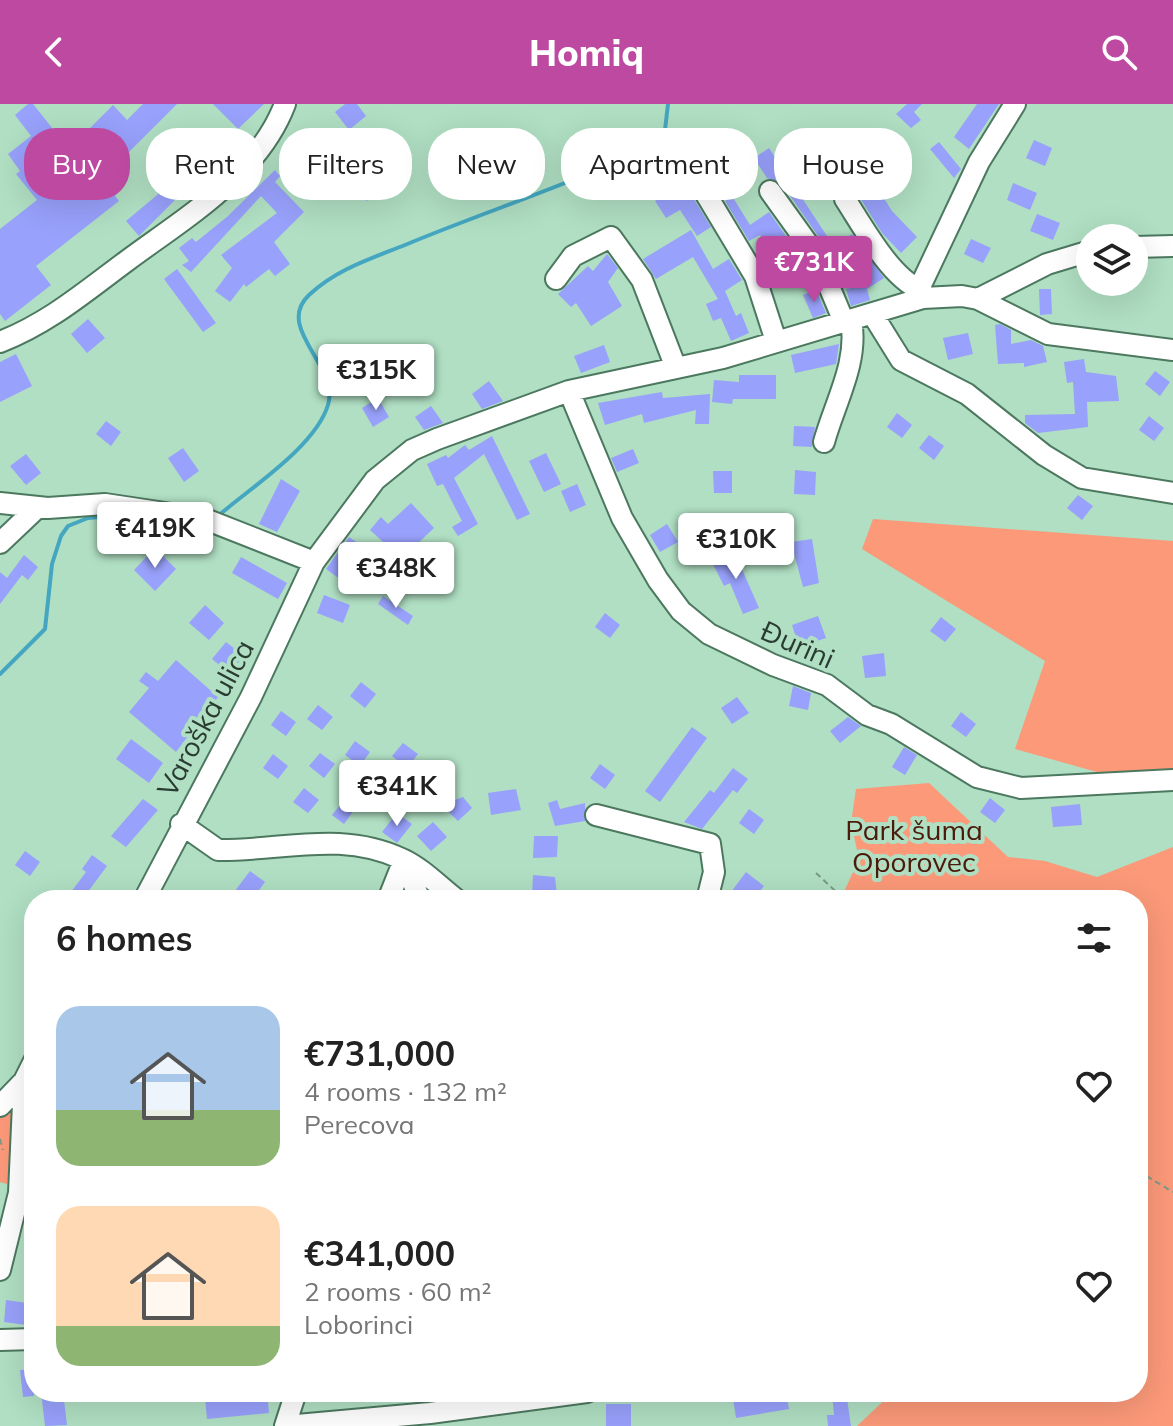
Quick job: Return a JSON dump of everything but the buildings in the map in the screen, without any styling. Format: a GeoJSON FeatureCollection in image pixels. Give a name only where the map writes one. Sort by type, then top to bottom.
{"type":"FeatureCollection","features":[{"type":"Feature","properties":{"kind":"street"},"geometry":{"type":"LineString","coordinates":[[0,342],[59,313],[210,199],[253,158],[278,123],[285,104]]}},
{"type":"Feature","properties":{"kind":"street"},"geometry":{"type":"LineString","coordinates":[[846,200],[876,247],[921,293],[979,162],[1015,104]]}},
{"type":"Feature","properties":{"kind":"street"},"geometry":{"type":"LineString","coordinates":[[770,191],[816,255],[854,337],[851,364],[824,442]]}},
{"type":"Feature","properties":{"kind":"street"},"geometry":{"type":"LineString","coordinates":[[709,200],[755,276],[776,341]]}},
{"type":"Feature","properties":{"kind":"street"},"geometry":{"type":"LineString","coordinates":[[556,279],[573,256],[611,237],[642,280],[676,368]]}},
{"type":"Feature","properties":{"kind":"street"},"geometry":{"type":"LineString","coordinates":[[1148,247],[1173,246]]}},
{"type":"Feature","properties":{"kind":"street"},"geometry":{"type":"LineString","coordinates":[[978,299],[1047,264],[1076,255]]}},
{"type":"Feature","properties":{"kind":"street","name":"Varoška ulica"},"geometry":{"type":"LineString","coordinates":[[149,890],[181,824],[251,697],[314,562],[375,480],[412,450],[569,391],[676,368],[873,315],[921,293],[978,299]]}},
{"type":"Feature","properties":{"kind":"street"},"geometry":{"type":"LineString","coordinates":[[978,299],[1048,334],[1173,350]]}},
{"type":"Feature","properties":{"kind":"street"},"geometry":{"type":"LineString","coordinates":[[873,315],[901,360],[967,394],[1044,455],[1082,478],[1173,493]]}},
{"type":"Feature","properties":{"kind":"street","name":"Đurini"},"geometry":{"type":"LineString","coordinates":[[569,391],[629,530],[658,580],[681,611],[709,634],[773,665],[827,685],[867,715],[891,724],[977,777],[1000,786],[1021,788],[1173,780]]}},
{"type":"Feature","properties":{"kind":"street"},"geometry":{"type":"LineString","coordinates":[[0,503],[38,507],[105,504],[213,522],[314,562]]}},
{"type":"Feature","properties":{"kind":"street"},"geometry":{"type":"LineString","coordinates":[[0,543],[38,507]]}},
{"type":"Feature","properties":{"kind":"street"},"geometry":{"type":"LineString","coordinates":[[596,815],[710,844],[714,872],[710,890]]}},
{"type":"Feature","properties":{"kind":"street"},"geometry":{"type":"LineString","coordinates":[[181,824],[218,850],[329,842],[355,844],[403,864],[442,890]]}},
{"type":"Feature","properties":{"kind":"street"},"geometry":{"type":"LineString","coordinates":[[392,890],[403,864]]}},
{"type":"Feature","properties":{"kind":"street"},"geometry":{"type":"LineString","coordinates":[[403,864],[416,890]]}},
{"type":"Feature","properties":{"kind":"street"},"geometry":{"type":"LineString","coordinates":[[0,1106],[24,1081]]}},
{"type":"Feature","properties":{"kind":"street"},"geometry":{"type":"LineString","coordinates":[[0,1270],[19,1193],[24,1081]]}},
{"type":"Feature","properties":{"kind":"street"},"geometry":{"type":"LineString","coordinates":[[0,1340],[24,1339]]}},
{"type":"Feature","properties":{"kind":"street"},"geometry":{"type":"LineString","coordinates":[[293,1402],[285,1426],[512,1402]]}},
{"type":"Feature","properties":{"kind":"path"},"geometry":{"type":"LineString","coordinates":[[816,873],[834,890]]}},
{"type":"Feature","properties":{"kind":"path"},"geometry":{"type":"LineString","coordinates":[[1148,1177],[1173,1192]]}},
{"type":"Feature","properties":{"kind":"green space","name":"Park šuma Oporovec"},"geometry":{"type":"Polygon","coordinates":[[[873,519],[1173,541],[1173,788],[1129,781],[1015,749],[1045,661],[862,549],[873,519]]]}},
{"type":"Feature","properties":{"kind":"green space","name":"Park šuma Oporovec"},"geometry":{"type":"Polygon","coordinates":[[[929,783],[1008,857],[1045,861],[1097,877],[1173,847],[1173,1426],[857,1426],[882,1402],[1148,1402],[1148,890],[845,890],[859,859],[851,823],[856,789],[929,783]]]}},
{"type":"Feature","properties":{"kind":"green space"},"geometry":{"type":"Polygon","coordinates":[[[20,1096],[7,1184],[0,1182],[0,1110],[20,1096]]]}},
{"type":"Feature","properties":{"kind":"waterway"},"geometry":{"type":"LineString","coordinates":[[218,516],[296,451],[321,421],[328,405],[329,390],[325,376],[299,321],[300,308],[309,295],[342,271],[367,260],[569,182],[630,154],[665,130],[668,104]]}},
{"type":"Feature","properties":{"kind":"waterway"},"geometry":{"type":"LineString","coordinates":[[0,674],[45,629],[52,564],[61,536],[68,526],[88,518],[110,516],[187,537],[198,535],[206,528]]}}]}
